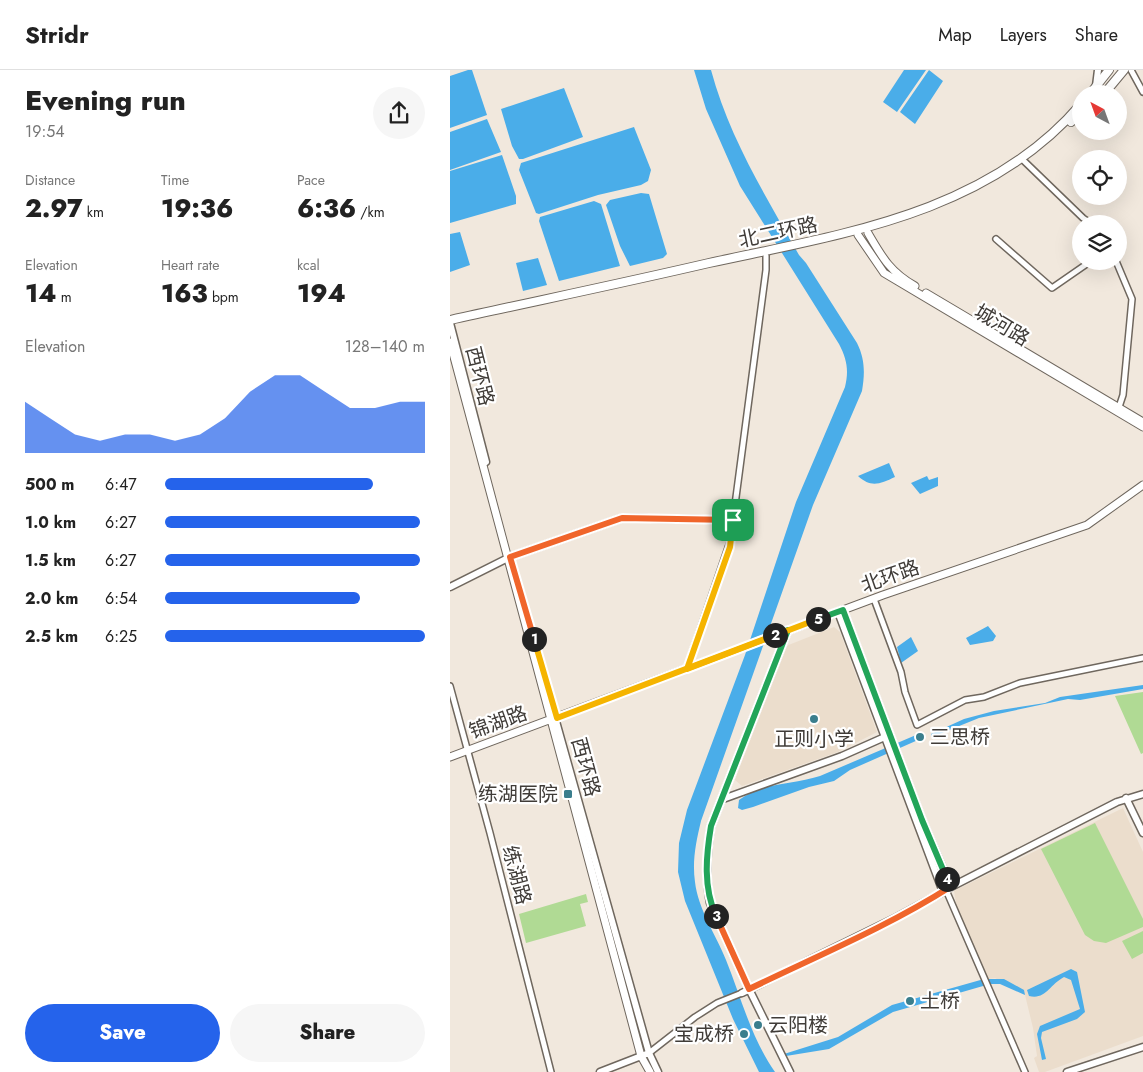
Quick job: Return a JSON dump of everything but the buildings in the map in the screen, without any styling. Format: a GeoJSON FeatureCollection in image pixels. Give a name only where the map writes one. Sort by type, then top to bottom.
{"type":"FeatureCollection","features":[{"type":"Feature","properties":{"kind":"main road"},"geometry":{"type":"LineString","coordinates":[[1098,85],[1109,70]]}},
{"type":"Feature","properties":{"kind":"main road"},"geometry":{"type":"LineString","coordinates":[[1112,85],[1124,70]]}},
{"type":"Feature","properties":{"kind":"main road","name":"北二环路"},"geometry":{"type":"LineString","coordinates":[[450,323],[770,253],[896,220],[988,180],[1040,144],[1072,113]]}},
{"type":"Feature","properties":{"kind":"main road","name":"北二环路"},"geometry":{"type":"LineString","coordinates":[[800,246],[868,233],[898,225],[944,206],[990,183],[1024,161],[1072,121]]}},
{"type":"Feature","properties":{"kind":"main road","name":"城河路"},"geometry":{"type":"LineString","coordinates":[[868,233],[883,259],[895,274],[1143,427]]}},
{"type":"Feature","properties":{"kind":"main road","name":"城河路"},"geometry":{"type":"LineString","coordinates":[[858,235],[884,273],[1118,410],[1143,422]]}},
{"type":"Feature","properties":{"kind":"main road","name":"西环路"},"geometry":{"type":"LineString","coordinates":[[450,342],[554,719],[641,1056],[650,1072]]}},
{"type":"Feature","properties":{"kind":"main road","name":"北环路"},"geometry":{"type":"LineString","coordinates":[[554,719],[874,598],[1087,525],[1143,485]]}},
{"type":"Feature","properties":{"kind":"main road","name":"锦湖路"},"geometry":{"type":"LineString","coordinates":[[450,757],[554,719]]}},
{"type":"Feature","properties":{"kind":"street"},"geometry":{"type":"LineString","coordinates":[[1096,85],[1098,70]]}},
{"type":"Feature","properties":{"kind":"street"},"geometry":{"type":"LineString","coordinates":[[1131,70],[1143,92]]}},
{"type":"Feature","properties":{"kind":"street"},"geometry":{"type":"LineString","coordinates":[[1024,161],[1080,215]]}},
{"type":"Feature","properties":{"kind":"street"},"geometry":{"type":"LineString","coordinates":[[996,239],[1052,288],[1077,270]]}},
{"type":"Feature","properties":{"kind":"street"},"geometry":{"type":"LineString","coordinates":[[687,669],[730,547],[766,270],[770,253]]}},
{"type":"Feature","properties":{"kind":"street"},"geometry":{"type":"LineString","coordinates":[[1118,410],[1123,395],[1132,300],[1120,270]]}},
{"type":"Feature","properties":{"kind":"street","name":"西环路"},"geometry":{"type":"LineString","coordinates":[[450,323],[509,558]]}},
{"type":"Feature","properties":{"kind":"street"},"geometry":{"type":"LineString","coordinates":[[450,587],[509,558],[622,518],[733,520]]}},
{"type":"Feature","properties":{"kind":"street"},"geometry":{"type":"LineString","coordinates":[[874,598],[901,672],[905,692],[917,725],[965,700],[984,697],[1020,683],[1143,658]]}},
{"type":"Feature","properties":{"kind":"street"},"geometry":{"type":"LineString","coordinates":[[840,611],[946,890],[1024,1072]]}},
{"type":"Feature","properties":{"kind":"street"},"geometry":{"type":"LineString","coordinates":[[788,630],[711,826],[707,852],[707,889],[710,903],[749,989],[790,1072]]}},
{"type":"Feature","properties":{"kind":"street","name":"练湖路"},"geometry":{"type":"LineString","coordinates":[[450,686],[551,1072]]}},
{"type":"Feature","properties":{"kind":"street","name":"西环路"},"geometry":{"type":"LineString","coordinates":[[554,719],[649,1053],[658,1072]]}},
{"type":"Feature","properties":{"kind":"street"},"geometry":{"type":"LineString","coordinates":[[723,799],[842,756],[888,735]]}},
{"type":"Feature","properties":{"kind":"street"},"geometry":{"type":"LineString","coordinates":[[600,1072],[649,1053],[695,1017],[718,1003],[897,917],[1126,798],[1143,794]]}},
{"type":"Feature","properties":{"kind":"street"},"geometry":{"type":"LineString","coordinates":[[1126,798],[1143,833]]}},
{"type":"Feature","properties":{"kind":"street"},"geometry":{"type":"LineString","coordinates":[[1067,1072],[1143,1047]]}},
{"type":"Feature","properties":{"kind":"shaded area","name":"正则小学"},"geometry":{"type":"Polygon","coordinates":[[[834,627],[840,632],[877,732],[838,752],[742,786],[735,780],[761,706],[786,646],[834,627]]]}},
{"type":"Feature","properties":{"kind":"shaded area"},"geometry":{"type":"Polygon","coordinates":[[[1123,808],[1143,852],[1143,1036],[1045,1072],[1039,1072],[1034,1058],[1037,1056],[1033,1028],[1025,995],[995,978],[988,979],[957,909],[954,891],[1123,808]]]}},
{"type":"Feature","properties":{"kind":"green space"},"geometry":{"type":"Polygon","coordinates":[[[1143,692],[1143,753],[1141,754],[1115,696],[1143,692]]]}},
{"type":"Feature","properties":{"kind":"green space"},"geometry":{"type":"Polygon","coordinates":[[[1095,823],[1143,919],[1143,927],[1106,943],[1094,941],[1085,935],[1041,849],[1095,823]]]}},
{"type":"Feature","properties":{"kind":"green space"},"geometry":{"type":"Polygon","coordinates":[[[586,894],[588,902],[580,904],[586,926],[526,943],[519,914],[586,894]]]}},
{"type":"Feature","properties":{"kind":"green space"},"geometry":{"type":"Polygon","coordinates":[[[1143,931],[1143,953],[1132,959],[1122,941],[1143,931]]]}},
{"type":"Feature","properties":{"kind":"water"},"geometry":{"type":"Polygon","coordinates":[[[472,70],[487,115],[450,128],[450,76],[472,70]]]}},
{"type":"Feature","properties":{"kind":"water"},"geometry":{"type":"Polygon","coordinates":[[[694,70],[711,70],[728,119],[749,165],[799,255],[857,343],[864,366],[862,391],[813,505],[701,821],[695,852],[694,874],[700,902],[726,960],[759,1045],[775,1072],[759,1072],[733,1019],[685,901],[678,872],[679,843],[687,810],[745,655],[796,502],[845,387],[847,370],[844,355],[839,344],[740,186],[706,109],[694,70]]]}},
{"type":"Feature","properties":{"kind":"water"},"geometry":{"type":"Polygon","coordinates":[[[904,70],[926,70],[897,112],[883,102],[904,70]]]}},
{"type":"Feature","properties":{"kind":"water"},"geometry":{"type":"Polygon","coordinates":[[[929,70],[943,81],[915,124],[900,112],[929,70]]]}},
{"type":"Feature","properties":{"kind":"water"},"geometry":{"type":"Polygon","coordinates":[[[564,88],[583,137],[519,159],[512,146],[501,109],[564,88]]]}},
{"type":"Feature","properties":{"kind":"water"},"geometry":{"type":"Polygon","coordinates":[[[487,119],[501,152],[450,170],[450,132],[487,119]]]}},
{"type":"Feature","properties":{"kind":"water"},"geometry":{"type":"Polygon","coordinates":[[[634,127],[651,170],[648,181],[641,185],[598,195],[539,214],[536,213],[519,170],[521,163],[634,127]]]}},
{"type":"Feature","properties":{"kind":"water"},"geometry":{"type":"Polygon","coordinates":[[[502,155],[516,196],[516,204],[450,223],[450,171],[502,155]]]}},
{"type":"Feature","properties":{"kind":"water"},"geometry":{"type":"Polygon","coordinates":[[[641,193],[649,194],[667,254],[663,258],[630,266],[620,246],[606,205],[610,200],[641,193]]]}},
{"type":"Feature","properties":{"kind":"water"},"geometry":{"type":"Polygon","coordinates":[[[594,201],[601,204],[620,266],[559,281],[539,221],[540,217],[594,201]]]}},
{"type":"Feature","properties":{"kind":"water"},"geometry":{"type":"Polygon","coordinates":[[[460,232],[470,265],[450,272],[450,234],[460,232]]]}},
{"type":"Feature","properties":{"kind":"water"},"geometry":{"type":"Polygon","coordinates":[[[538,258],[547,285],[523,291],[516,263],[538,258]]]}},
{"type":"Feature","properties":{"kind":"water"},"geometry":{"type":"Polygon","coordinates":[[[889,463],[895,477],[876,484],[867,482],[858,476],[889,463]]]}},
{"type":"Feature","properties":{"kind":"water"},"geometry":{"type":"Polygon","coordinates":[[[927,476],[929,480],[938,477],[938,486],[920,494],[911,483],[927,476]]]}},
{"type":"Feature","properties":{"kind":"water"},"geometry":{"type":"Polygon","coordinates":[[[988,626],[996,636],[993,641],[970,645],[966,638],[988,626]]]}},
{"type":"Feature","properties":{"kind":"water"},"geometry":{"type":"Polygon","coordinates":[[[911,637],[918,651],[901,663],[897,647],[911,637]]]}},
{"type":"Feature","properties":{"kind":"water"},"geometry":{"type":"Polygon","coordinates":[[[1143,685],[1143,689],[1080,700],[1068,699],[979,718],[932,737],[931,734],[964,719],[994,711],[1045,703],[1060,697],[1143,685]]]}},
{"type":"Feature","properties":{"kind":"water"},"geometry":{"type":"Polygon","coordinates":[[[916,735],[918,740],[850,770],[834,781],[809,787],[753,807],[742,810],[738,808],[739,800],[748,794],[768,787],[820,776],[916,735]]]}},
{"type":"Feature","properties":{"kind":"water"},"geometry":{"type":"Polygon","coordinates":[[[1071,969],[1077,972],[1085,1012],[1077,1019],[1042,1032],[1041,1038],[1046,1059],[1042,1060],[1037,1034],[1040,1026],[1080,1009],[1071,980],[1064,977],[1040,996],[1029,996],[1027,990],[1071,969]]]}},
{"type":"Feature","properties":{"kind":"water"},"geometry":{"type":"Polygon","coordinates":[[[984,979],[1004,979],[1024,990],[1025,995],[1000,984],[990,984],[893,1012],[829,1049],[786,1056],[784,1054],[838,1037],[892,1005],[984,979]]]}},
{"type":"Feature","properties":{"kind":"place","name":"正则小学"},"geometry":{"type":"Point","coordinates":[814,719]}},
{"type":"Feature","properties":{"kind":"place","name":"三思桥"},"geometry":{"type":"Point","coordinates":[920,737]}},
{"type":"Feature","properties":{"kind":"place","name":"练湖医院"},"geometry":{"type":"Point","coordinates":[568,794]}},
{"type":"Feature","properties":{"kind":"place","name":"土桥"},"geometry":{"type":"Point","coordinates":[910,1001]}},
{"type":"Feature","properties":{"kind":"place","name":"云阳楼"},"geometry":{"type":"Point","coordinates":[758,1025]}},
{"type":"Feature","properties":{"kind":"place","name":"宝成桥"},"geometry":{"type":"Point","coordinates":[744,1034]}},
{"type":"Feature","properties":{"kind":"route"},"geometry":{"type":"LineString","coordinates":[[733,520],[622,518],[510,557],[557,718],[687,669],[788,630],[759,702],[719,808],[711,826],[707,852],[707,889],[710,903],[749,989],[897,917],[950,887],[922,820],[843,610],[778,634],[687,669],[697,646],[717,581],[730,547],[733,520]]}}]}
